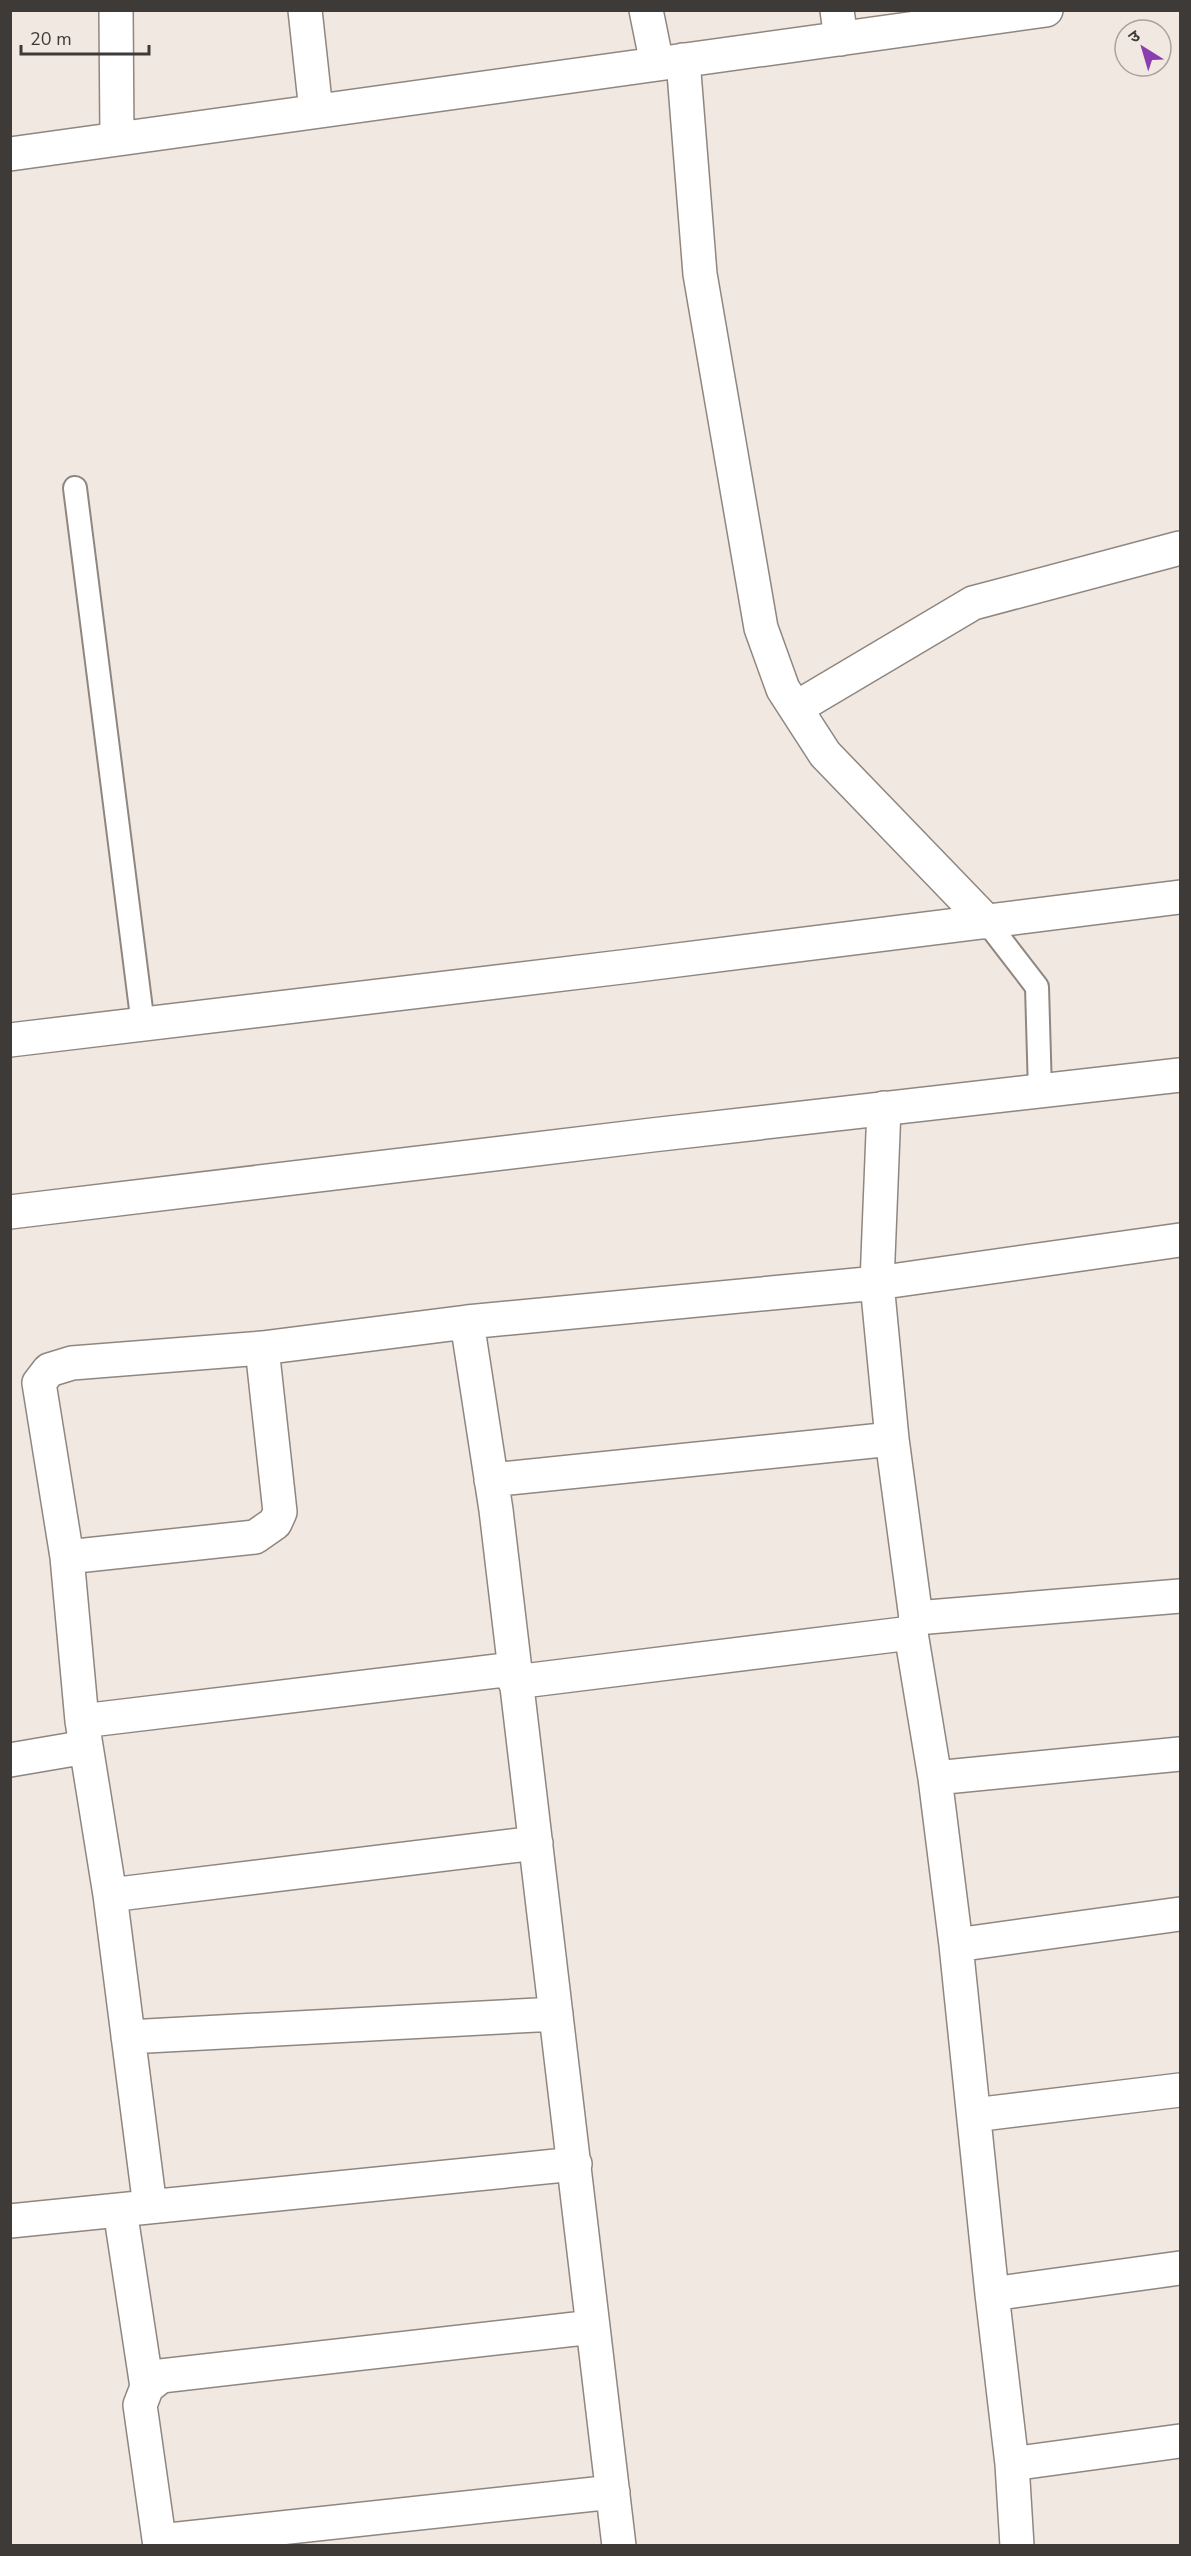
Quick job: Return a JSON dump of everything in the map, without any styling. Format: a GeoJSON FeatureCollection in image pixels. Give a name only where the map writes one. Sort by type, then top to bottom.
{"type":"FeatureCollection","features":[{"type":"Feature","properties":{"kind":"street"},"geometry":{"type":"LineString","coordinates":[[116,10],[117,139]]}},
{"type":"Feature","properties":{"kind":"street"},"geometry":{"type":"LineString","coordinates":[[305,10],[316,111]]}},
{"type":"Feature","properties":{"kind":"street"},"geometry":{"type":"LineString","coordinates":[[646,10],[670,62],[700,274],[761,628],[783,689],[825,754],[987,922]]}},
{"type":"Feature","properties":{"kind":"street"},"geometry":{"type":"LineString","coordinates":[[10,154],[670,62],[839,25],[1046,10]]}},
{"type":"Feature","properties":{"kind":"street"},"geometry":{"type":"LineString","coordinates":[[796,708],[973,603],[1180,548]]}},
{"type":"Feature","properties":{"kind":"street"},"geometry":{"type":"LineString","coordinates":[[10,1040],[1180,897]]}},
{"type":"Feature","properties":{"kind":"street"},"geometry":{"type":"LineString","coordinates":[[10,1212],[1180,1075]]}},
{"type":"Feature","properties":{"kind":"street"},"geometry":{"type":"LineString","coordinates":[[884,1108],[877,1283],[913,1626],[956,1945],[1012,2464],[1017,2546]]}},
{"type":"Feature","properties":{"kind":"street"},"geometry":{"type":"LineString","coordinates":[[613,2492],[160,2543],[140,2405],[147,2387],[135,2209],[128,2037],[110,1895],[84,1734],[68,1557],[39,1383],[49,1370],[72,1363],[262,1348],[467,1322],[877,1283],[1180,1240]]}},
{"type":"Feature","properties":{"kind":"street"},"geometry":{"type":"LineString","coordinates":[[467,1322],[491,1479],[619,2546]]}},
{"type":"Feature","properties":{"kind":"street"},"geometry":{"type":"LineString","coordinates":[[68,1557],[255,1537],[275,1522],[280,1512],[262,1348]]}},
{"type":"Feature","properties":{"kind":"street"},"geometry":{"type":"LineString","coordinates":[[491,1479],[892,1438]]}},
{"type":"Feature","properties":{"kind":"street"},"geometry":{"type":"LineString","coordinates":[[10,1760],[84,1734],[514,1675],[1180,1596]]}},
{"type":"Feature","properties":{"kind":"street"},"geometry":{"type":"LineString","coordinates":[[935,1778],[1180,1754]]}},
{"type":"Feature","properties":{"kind":"street"},"geometry":{"type":"LineString","coordinates":[[110,1895],[536,1843]]}},
{"type":"Feature","properties":{"kind":"street"},"geometry":{"type":"LineString","coordinates":[[956,1945],[1180,1914]]}},
{"type":"Feature","properties":{"kind":"street"},"geometry":{"type":"LineString","coordinates":[[128,2037],[556,2014]]}},
{"type":"Feature","properties":{"kind":"street"},"geometry":{"type":"LineString","coordinates":[[974,2115],[1180,2090]]}},
{"type":"Feature","properties":{"kind":"street"},"geometry":{"type":"LineString","coordinates":[[10,2222],[574,2164]]}},
{"type":"Feature","properties":{"kind":"street"},"geometry":{"type":"LineString","coordinates":[[992,2294],[1180,2268]]}},
{"type":"Feature","properties":{"kind":"street"},"geometry":{"type":"LineString","coordinates":[[147,2387],[161,2376],[594,2327]]}},
{"type":"Feature","properties":{"kind":"street"},"geometry":{"type":"LineString","coordinates":[[1012,2464],[1180,2441]]}},
{"type":"Feature","properties":{"kind":"lane"},"geometry":{"type":"LineString","coordinates":[[75,488],[143,1025]]}},
{"type":"Feature","properties":{"kind":"lane"},"geometry":{"type":"LineString","coordinates":[[987,922],[1037,987],[1040,1091]]}}]}
